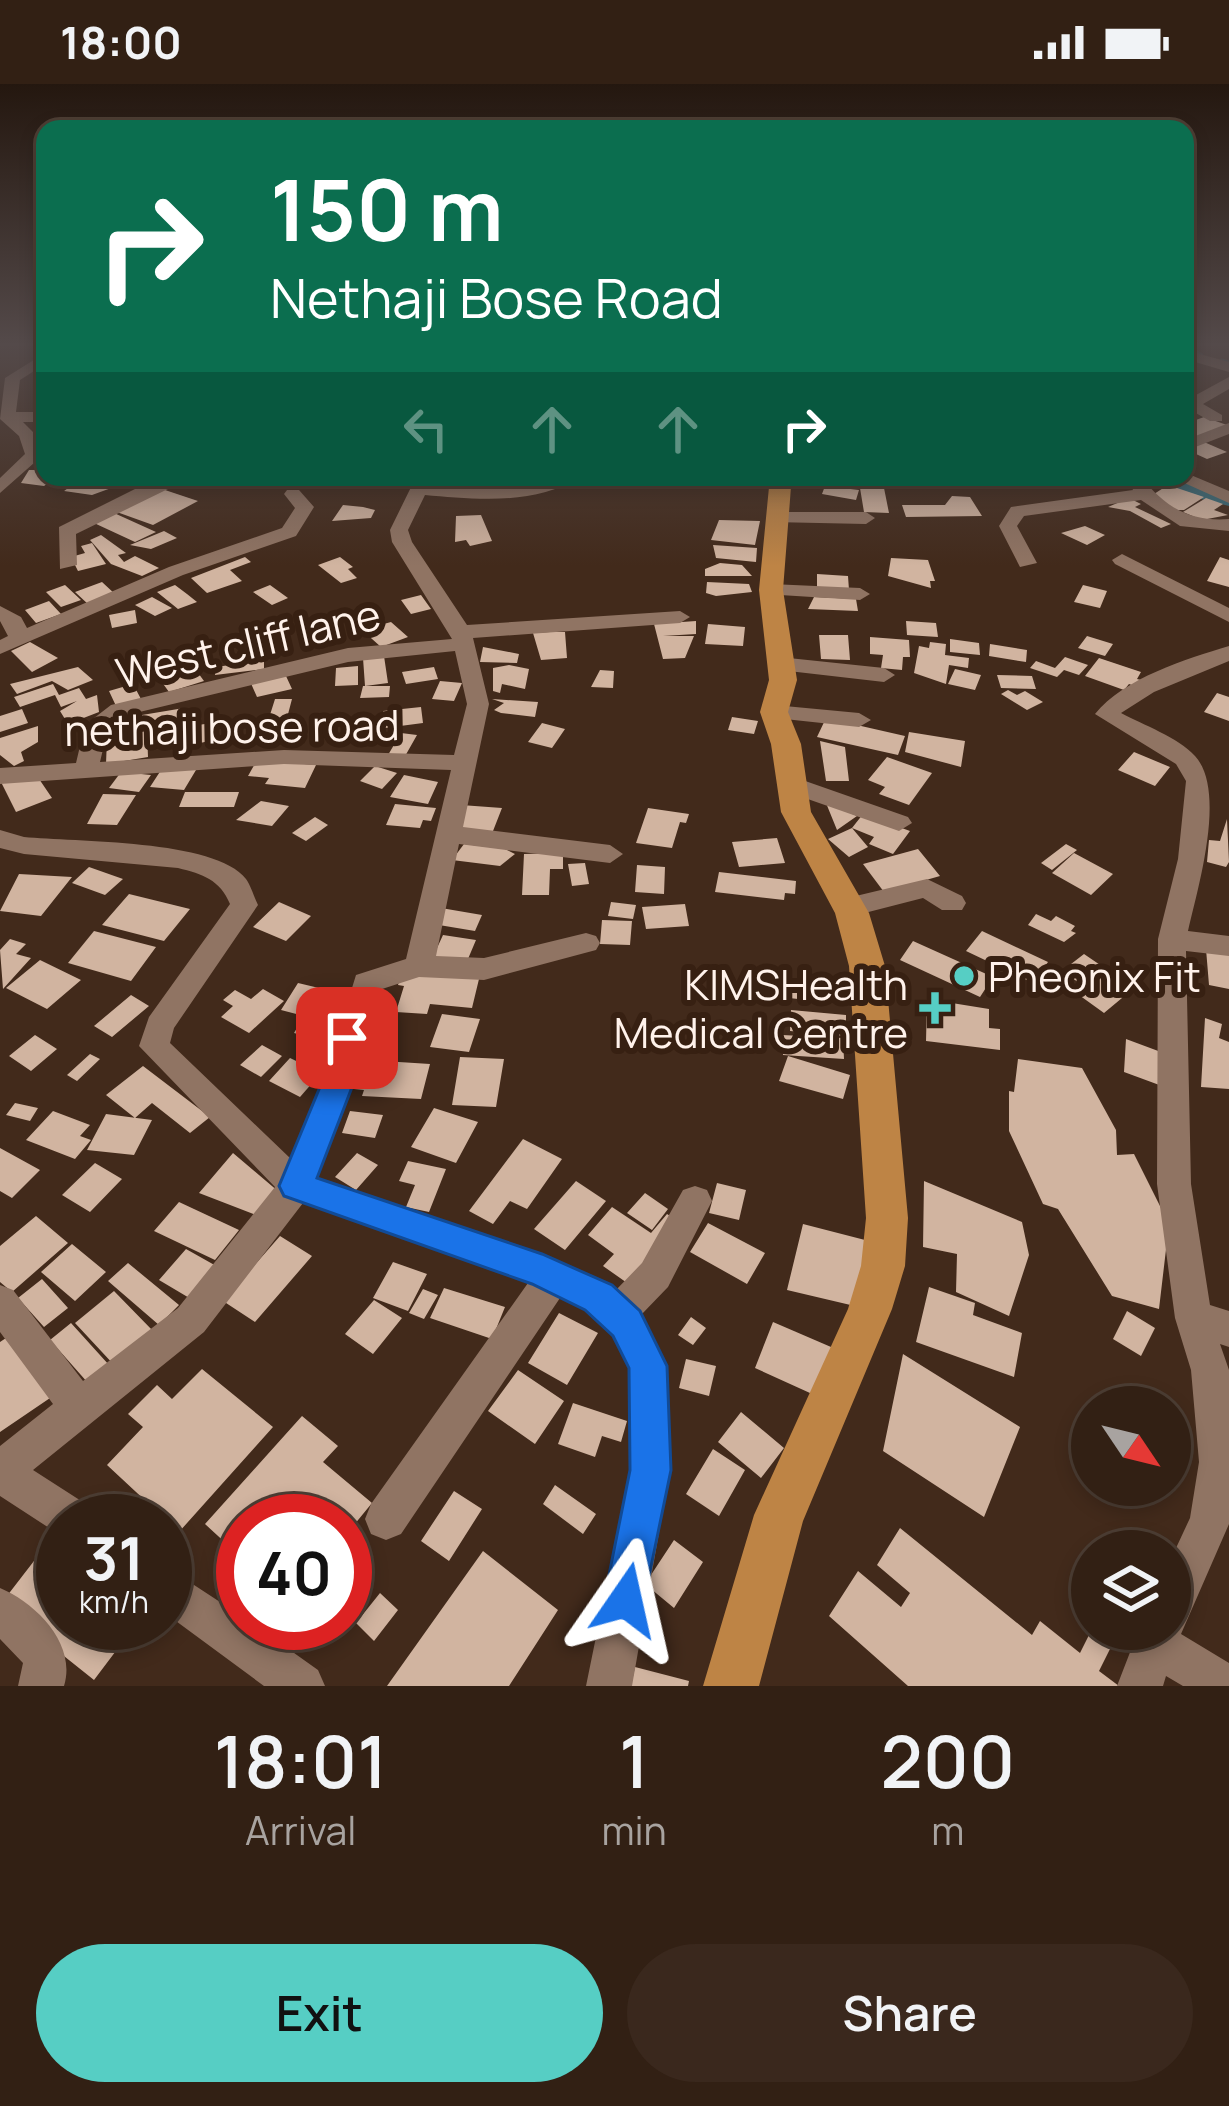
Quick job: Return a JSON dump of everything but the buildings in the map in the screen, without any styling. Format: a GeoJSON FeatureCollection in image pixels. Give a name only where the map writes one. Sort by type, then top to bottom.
{"type":"FeatureCollection","features":[{"type":"Feature","properties":{"kind":"main road"},"geometry":{"type":"LineString","coordinates":[[731,1686],[779,1515],[817,1440],[884,1266],[883,1118],[867,966],[849,907],[796,812],[774,712],[783,680],[771,590],[779,486]]}},
{"type":"Feature","properties":{"kind":"street"},"geometry":{"type":"LineString","coordinates":[[8,417],[36,417]]}},
{"type":"Feature","properties":{"kind":"street"},"geometry":{"type":"LineString","coordinates":[[0,488],[34,455],[27,434],[8,417]]}},
{"type":"Feature","properties":{"kind":"street"},"geometry":{"type":"LineString","coordinates":[[1194,441],[1226,420]]}},
{"type":"Feature","properties":{"kind":"street"},"geometry":{"type":"LineString","coordinates":[[1194,483],[1229,498]]}},
{"type":"Feature","properties":{"kind":"street"},"geometry":{"type":"LineString","coordinates":[[67,565],[66,531],[153,486]]}},
{"type":"Feature","properties":{"kind":"street"},"geometry":{"type":"LineString","coordinates":[[419,966],[478,704],[463,638],[401,542],[403,522],[422,486]]}},
{"type":"Feature","properties":{"kind":"street"},"geometry":{"type":"LineString","coordinates":[[440,486],[483,494],[546,486]]}},
{"type":"Feature","properties":{"kind":"street"},"geometry":{"type":"LineString","coordinates":[[1139,486],[1164,511],[1229,548]]}},
{"type":"Feature","properties":{"kind":"street"},"geometry":{"type":"LineString","coordinates":[[10,644],[176,571],[290,532],[304,507],[293,494]]}},
{"type":"Feature","properties":{"kind":"street"},"geometry":{"type":"LineString","coordinates":[[1027,563],[1008,526],[1018,511],[1145,494]]}},
{"type":"Feature","properties":{"kind":"street"},"geometry":{"type":"LineString","coordinates":[[779,518],[866,518]]}},
{"type":"Feature","properties":{"kind":"street"},"geometry":{"type":"LineString","coordinates":[[1198,529],[1229,525]]}},
{"type":"Feature","properties":{"kind":"street"},"geometry":{"type":"LineString","coordinates":[[1123,560],[1229,616]]}},
{"type":"Feature","properties":{"kind":"street"},"geometry":{"type":"LineString","coordinates":[[771,590],[860,594]]}},
{"type":"Feature","properties":{"kind":"street"},"geometry":{"type":"LineString","coordinates":[[0,612],[14,621],[10,644]]}},
{"type":"Feature","properties":{"kind":"street","name":"West cliff lane"},"geometry":{"type":"LineString","coordinates":[[87,767],[97,725],[119,710],[348,655],[463,638],[680,617]]}},
{"type":"Feature","properties":{"kind":"street"},"geometry":{"type":"LineString","coordinates":[[779,664],[884,675]]}},
{"type":"Feature","properties":{"kind":"street"},"geometry":{"type":"LineString","coordinates":[[1191,1575],[1220,1523],[1211,1323],[1174,1184],[1172,939],[1191,859],[1198,781],[1185,759],[1106,714],[1119,698],[1220,666]]}},
{"type":"Feature","properties":{"kind":"street"},"geometry":{"type":"LineString","coordinates":[[774,712],[859,720]]}},
{"type":"Feature","properties":{"kind":"street","name":"nethaji bose road"},"geometry":{"type":"LineString","coordinates":[[0,776],[284,757],[465,763]]}},
{"type":"Feature","properties":{"kind":"street"},"geometry":{"type":"LineString","coordinates":[[791,784],[898,823]]}},
{"type":"Feature","properties":{"kind":"street"},"geometry":{"type":"LineString","coordinates":[[446,834],[610,854]]}},
{"type":"Feature","properties":{"kind":"street"},"geometry":{"type":"LineString","coordinates":[[0,839],[37,847],[148,853],[230,873],[243,890],[244,905],[160,1025],[154,1046],[296,1186],[554,1277],[598,1298],[616,1315],[648,1366],[650,1470],[609,1686]]}},
{"type":"Feature","properties":{"kind":"street"},"geometry":{"type":"LineString","coordinates":[[849,907],[928,888],[952,902]]}},
{"type":"Feature","properties":{"kind":"street"},"geometry":{"type":"LineString","coordinates":[[1172,939],[1229,946]]}},
{"type":"Feature","properties":{"kind":"street"},"geometry":{"type":"LineString","coordinates":[[36,1499],[4,1480],[80,1408],[191,1320],[296,1186],[338,1082],[365,983],[419,966],[484,969],[586,943]]}},
{"type":"Feature","properties":{"kind":"street"},"geometry":{"type":"LineString","coordinates":[[616,1315],[655,1275],[695,1201]]}},
{"type":"Feature","properties":{"kind":"street"},"geometry":{"type":"LineString","coordinates":[[386,1519],[554,1277]]}},
{"type":"Feature","properties":{"kind":"street"},"geometry":{"type":"LineString","coordinates":[[0,1302],[80,1408]]}},
{"type":"Feature","properties":{"kind":"street"},"geometry":{"type":"LineString","coordinates":[[192,1607],[294,1684]]}},
{"type":"Feature","properties":{"kind":"street"},"geometry":{"type":"LineString","coordinates":[[0,1610],[33,1639],[44,1657],[41,1686]]}},
{"type":"Feature","properties":{"kind":"street"},"geometry":{"type":"LineString","coordinates":[[1140,1686],[1153,1650]]}},
{"type":"Feature","properties":{"kind":"street"},"geometry":{"type":"LineString","coordinates":[[1186,1650],[1224,1686]]}},
{"type":"Feature","properties":{"kind":"waterway"},"geometry":{"type":"LineString","coordinates":[[1184,486],[1229,499]]}},
{"type":"Feature","properties":{"kind":"place","name":"Pheonix Fit"},"geometry":{"type":"Point","coordinates":[964,976]}},
{"type":"Feature","properties":{"kind":"place","name":"KIMSHealth Medical Centre"},"geometry":{"type":"Point","coordinates":[935,1008]}},
{"type":"Feature","properties":{"kind":"route"},"geometry":{"type":"LineString","coordinates":[[347,1038],[338,1082],[296,1186],[542,1271],[598,1298],[626,1324],[648,1366],[650,1470],[626,1600]]}}]}
